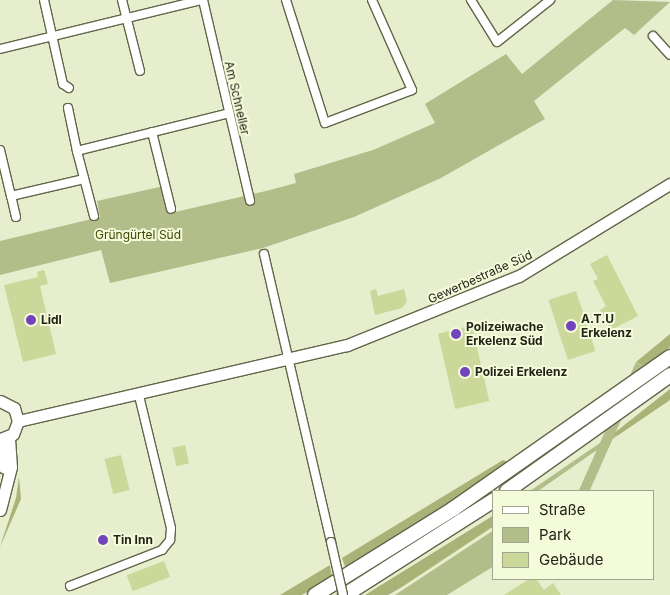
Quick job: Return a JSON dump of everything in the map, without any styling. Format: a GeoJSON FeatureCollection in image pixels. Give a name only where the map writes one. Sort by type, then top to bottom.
{"type":"FeatureCollection","features":[{"type":"Feature","properties":{"kind":"highway"},"geometry":{"type":"LineString","coordinates":[[315,595],[453,509],[670,357]]}},
{"type":"Feature","properties":{"kind":"highway"},"geometry":{"type":"LineString","coordinates":[[508,490],[670,375]]}},
{"type":"Feature","properties":{"kind":"highway"},"geometry":{"type":"LineString","coordinates":[[344,595],[492,501]]}},
{"type":"Feature","properties":{"kind":"street"},"geometry":{"type":"LineString","coordinates":[[44,0],[64,84],[69,88]]}},
{"type":"Feature","properties":{"kind":"street"},"geometry":{"type":"LineString","coordinates":[[122,0],[140,72]]}},
{"type":"Feature","properties":{"kind":"street"},"geometry":{"type":"LineString","coordinates":[[0,49],[202,0]]}},
{"type":"Feature","properties":{"kind":"street","name":"Am Schneller"},"geometry":{"type":"LineString","coordinates":[[202,0],[250,202]]}},
{"type":"Feature","properties":{"kind":"street"},"geometry":{"type":"LineString","coordinates":[[286,0],[325,123],[412,90],[372,0]]}},
{"type":"Feature","properties":{"kind":"street"},"geometry":{"type":"LineString","coordinates":[[471,0],[497,42],[550,0]]}},
{"type":"Feature","properties":{"kind":"street"},"geometry":{"type":"LineString","coordinates":[[653,36],[670,56]]}},
{"type":"Feature","properties":{"kind":"street"},"geometry":{"type":"LineString","coordinates":[[68,108],[94,216]]}},
{"type":"Feature","properties":{"kind":"street"},"geometry":{"type":"LineString","coordinates":[[77,151],[229,113]]}},
{"type":"Feature","properties":{"kind":"street"},"geometry":{"type":"LineString","coordinates":[[152,132],[171,209]]}},
{"type":"Feature","properties":{"kind":"street"},"geometry":{"type":"LineString","coordinates":[[0,150],[16,217]]}},
{"type":"Feature","properties":{"kind":"street"},"geometry":{"type":"LineString","coordinates":[[11,196],[84,179]]}},
{"type":"Feature","properties":{"kind":"street","name":"Gewerbestraße Süd"},"geometry":{"type":"LineString","coordinates":[[18,422],[139,396],[347,345],[492,289],[573,248],[670,184]]}},
{"type":"Feature","properties":{"kind":"street"},"geometry":{"type":"LineString","coordinates":[[264,254],[286,360],[344,595]]}},
{"type":"Feature","properties":{"kind":"street"},"geometry":{"type":"LineString","coordinates":[[70,586],[162,550],[170,540],[171,528],[139,396]]}},
{"type":"Feature","properties":{"kind":"street"},"geometry":{"type":"LineString","coordinates":[[0,402],[14,408],[18,422],[3,438],[6,490],[0,510]]}},
{"type":"Feature","properties":{"kind":"green space","name":"Grüngürtel Süd"},"geometry":{"type":"Polygon","coordinates":[[[613,0],[670,2],[634,35],[625,28],[534,101],[545,119],[441,178],[354,217],[263,248],[110,283],[101,250],[0,275],[0,241],[100,217],[97,201],[164,186],[171,213],[296,183],[294,174],[373,150],[435,123],[425,104],[506,54],[522,74],[613,0]]]}},
{"type":"Feature","properties":{"kind":"green space"},"geometry":{"type":"Polygon","coordinates":[[[670,334],[670,347],[645,366],[636,362],[670,334]]]}},
{"type":"Feature","properties":{"kind":"green space"},"geometry":{"type":"Polygon","coordinates":[[[636,362],[645,366],[590,490],[579,490],[636,362]]]}},
{"type":"Feature","properties":{"kind":"green space"},"geometry":{"type":"Polygon","coordinates":[[[670,389],[670,400],[617,436],[613,434],[670,389]]]}},
{"type":"Feature","properties":{"kind":"green space"},"geometry":{"type":"Polygon","coordinates":[[[613,434],[617,436],[539,490],[531,490],[613,434]]]}},
{"type":"Feature","properties":{"kind":"green space"},"geometry":{"type":"Polygon","coordinates":[[[503,460],[512,464],[346,569],[342,558],[503,460]]]}},
{"type":"Feature","properties":{"kind":"green space"},"geometry":{"type":"Polygon","coordinates":[[[19,477],[21,499],[0,547],[16,498],[19,477]]]}},
{"type":"Feature","properties":{"kind":"green space"},"geometry":{"type":"Polygon","coordinates":[[[492,516],[492,527],[402,587],[388,595],[365,595],[492,516]]]}},
{"type":"Feature","properties":{"kind":"green space"},"geometry":{"type":"Polygon","coordinates":[[[492,531],[492,567],[447,595],[395,595],[492,531]]]}},
{"type":"Feature","properties":{"kind":"green space"},"geometry":{"type":"Polygon","coordinates":[[[330,565],[332,577],[302,595],[280,595],[330,565]]]}},
{"type":"Feature","properties":{"kind":"building"},"geometry":{"type":"Polygon","coordinates":[[[607,255],[638,316],[611,330],[600,310],[606,306],[593,281],[598,279],[590,264],[607,255]]]}},
{"type":"Feature","properties":{"kind":"building","name":"Lidl"},"geometry":{"type":"Polygon","coordinates":[[[44,270],[48,284],[40,286],[56,354],[23,362],[4,285],[38,277],[37,272],[44,270]]]}},
{"type":"Feature","properties":{"kind":"building"},"geometry":{"type":"Polygon","coordinates":[[[376,289],[378,296],[404,289],[407,301],[402,308],[375,315],[370,291],[376,289]]]}},
{"type":"Feature","properties":{"kind":"building","name":"A.T.U Erkelenz"},"geometry":{"type":"Polygon","coordinates":[[[576,291],[595,351],[568,360],[548,300],[576,291]]]}},
{"type":"Feature","properties":{"kind":"building","name":"Polizei Erkelenz"},"geometry":{"type":"Polygon","coordinates":[[[472,326],[489,401],[455,409],[438,334],[472,326]]]}},
{"type":"Feature","properties":{"kind":"building"},"geometry":{"type":"Polygon","coordinates":[[[185,445],[189,464],[176,466],[172,448],[185,445]]]}},
{"type":"Feature","properties":{"kind":"building"},"geometry":{"type":"Polygon","coordinates":[[[121,455],[130,490],[113,494],[105,459],[121,455]]]}},
{"type":"Feature","properties":{"kind":"building"},"geometry":{"type":"Polygon","coordinates":[[[164,561],[170,577],[133,591],[127,575],[164,561]]]}},
{"type":"Feature","properties":{"kind":"building"},"geometry":{"type":"Polygon","coordinates":[[[527,580],[537,580],[544,590],[553,583],[561,595],[504,595],[527,580]]]}},
{"type":"Feature","properties":{"kind":"place","name":"Lidl"},"geometry":{"type":"Point","coordinates":[31,320]}},
{"type":"Feature","properties":{"kind":"place","name":"A.T.U Erkelenz"},"geometry":{"type":"Point","coordinates":[571,326]}},
{"type":"Feature","properties":{"kind":"place","name":"Polizeiwache Erkelenz Süd"},"geometry":{"type":"Point","coordinates":[456,334]}},
{"type":"Feature","properties":{"kind":"place","name":"Polizei Erkelenz"},"geometry":{"type":"Point","coordinates":[465,372]}},
{"type":"Feature","properties":{"kind":"place","name":"Tin Inn"},"geometry":{"type":"Point","coordinates":[103,540]}}]}
